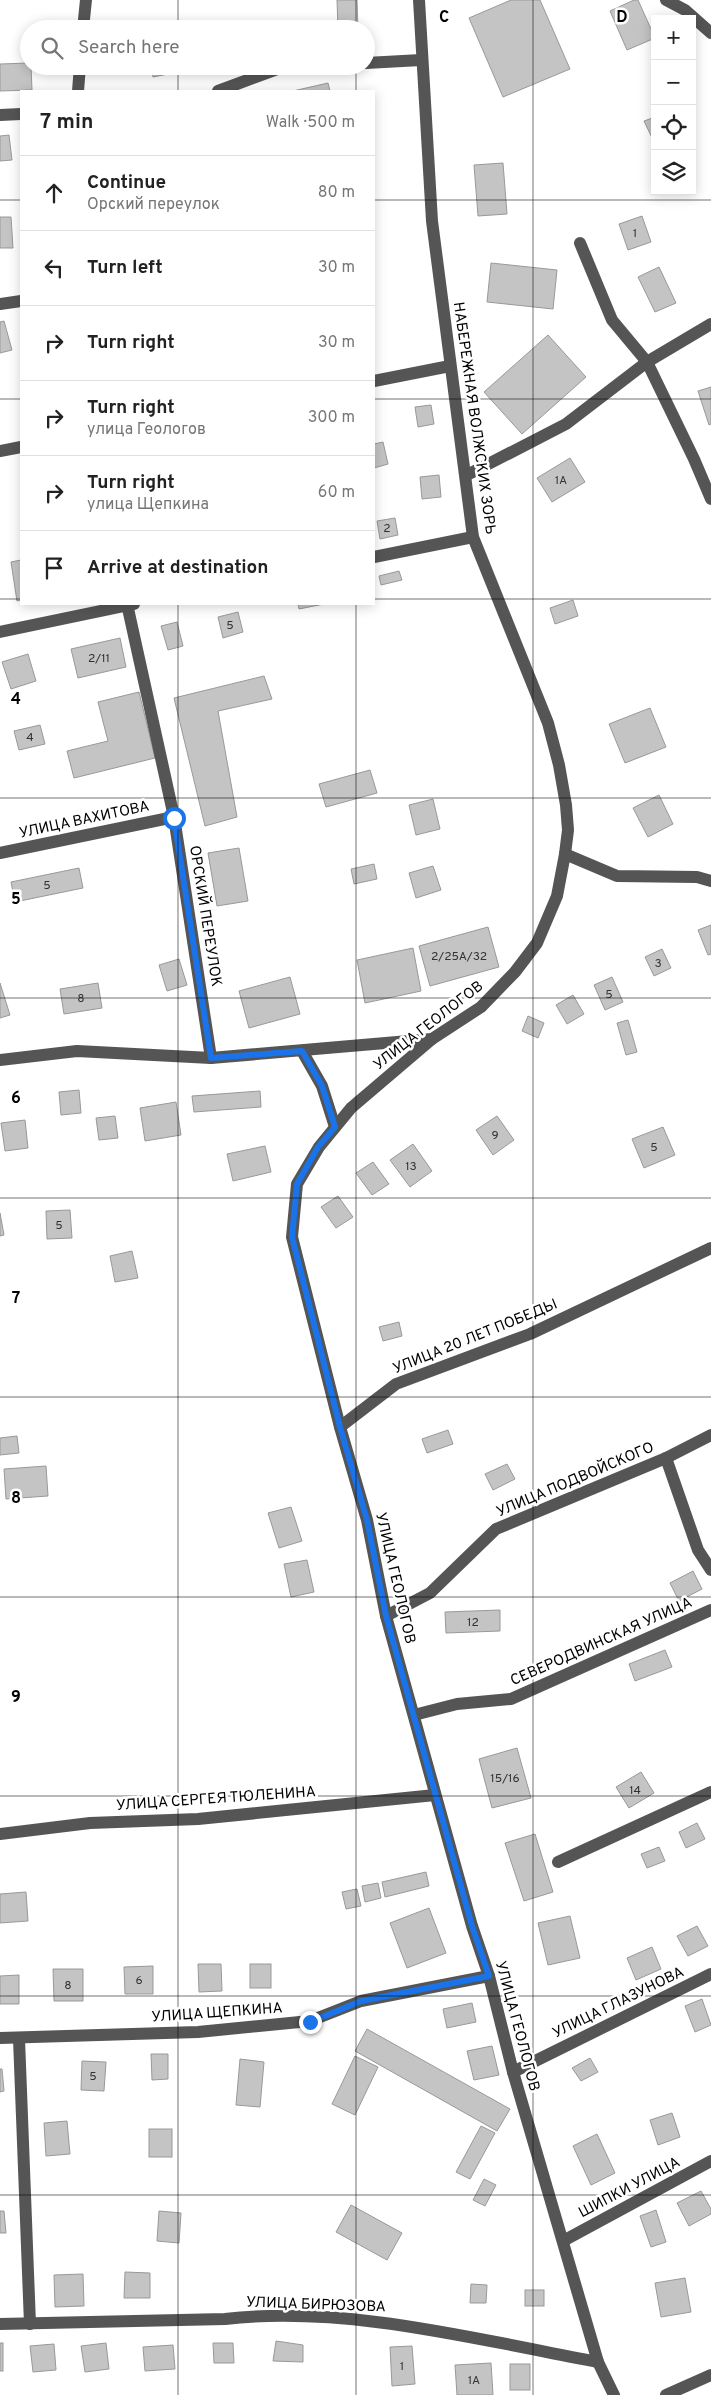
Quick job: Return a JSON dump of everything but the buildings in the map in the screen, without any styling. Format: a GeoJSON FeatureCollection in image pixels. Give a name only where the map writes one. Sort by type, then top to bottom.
{"type":"FeatureCollection","features":[{"type":"Feature","properties":{"kind":"street"},"geometry":{"type":"LineString","coordinates":[[84,20],[86,0]]}},
{"type":"Feature","properties":{"kind":"street","name":"НАБЕРЕЖНАЯ ВОЛЖСКИХ ЗОРЬ"},"geometry":{"type":"LineString","coordinates":[[419,0],[421,60],[432,221],[450,366],[467,475],[473,537],[532,679],[548,723],[559,765],[566,805],[568,830],[565,854]]}},
{"type":"Feature","properties":{"kind":"street"},"geometry":{"type":"LineString","coordinates":[[666,0],[684,10],[711,33]]}},
{"type":"Feature","properties":{"kind":"street"},"geometry":{"type":"LineString","coordinates":[[375,63],[421,60]]}},
{"type":"Feature","properties":{"kind":"street"},"geometry":{"type":"LineString","coordinates":[[78,90],[79,75]]}},
{"type":"Feature","properties":{"kind":"street"},"geometry":{"type":"LineString","coordinates":[[221,90],[261,75]]}},
{"type":"Feature","properties":{"kind":"street"},"geometry":{"type":"LineString","coordinates":[[0,115],[20,114]]}},
{"type":"Feature","properties":{"kind":"street"},"geometry":{"type":"LineString","coordinates":[[580,243],[612,320],[646,362],[694,459],[711,499]]}},
{"type":"Feature","properties":{"kind":"street"},"geometry":{"type":"LineString","coordinates":[[0,304],[20,300]]}},
{"type":"Feature","properties":{"kind":"street"},"geometry":{"type":"LineString","coordinates":[[467,475],[566,424],[646,362],[711,324]]}},
{"type":"Feature","properties":{"kind":"street"},"geometry":{"type":"LineString","coordinates":[[375,381],[450,366]]}},
{"type":"Feature","properties":{"kind":"street"},"geometry":{"type":"LineString","coordinates":[[0,451],[20,447]]}},
{"type":"Feature","properties":{"kind":"street"},"geometry":{"type":"LineString","coordinates":[[375,557],[473,537]]}},
{"type":"Feature","properties":{"kind":"street"},"geometry":{"type":"LineString","coordinates":[[0,632],[124,605]]}},
{"type":"Feature","properties":{"kind":"street","name":"ОРСКИЙ ПЕРЕУЛОК"},"geometry":{"type":"LineString","coordinates":[[129,605],[174,818],[211,1058]]}},
{"type":"Feature","properties":{"kind":"street","name":"УЛИЦА ВАХИТОВА"},"geometry":{"type":"LineString","coordinates":[[0,853],[174,818]]}},
{"type":"Feature","properties":{"kind":"street"},"geometry":{"type":"LineString","coordinates":[[565,854],[617,876],[697,877],[711,881]]}},
{"type":"Feature","properties":{"kind":"street","name":"УЛИЦА ГЕОЛОГОВ"},"geometry":{"type":"LineString","coordinates":[[565,854],[557,896],[537,943],[515,972],[481,1007],[432,1039],[351,1108],[318,1147],[297,1184],[292,1237],[340,1427],[367,1520],[386,1616],[435,1795],[472,1926],[489,1976],[513,2072],[598,2362],[614,2395]]}},
{"type":"Feature","properties":{"kind":"street"},"geometry":{"type":"LineString","coordinates":[[0,1060],[77,1051],[211,1058],[432,1039]]}},
{"type":"Feature","properties":{"kind":"street"},"geometry":{"type":"LineString","coordinates":[[302,1051],[322,1086],[335,1127]]}},
{"type":"Feature","properties":{"kind":"street","name":"УЛИЦА 20 ЛЕТ ПОБЕДЫ"},"geometry":{"type":"LineString","coordinates":[[340,1427],[396,1384],[530,1334],[711,1248]]}},
{"type":"Feature","properties":{"kind":"street","name":"УЛИЦА ПОДВОЙСКОГО"},"geometry":{"type":"LineString","coordinates":[[386,1616],[430,1593],[496,1529],[666,1458],[711,1435]]}},
{"type":"Feature","properties":{"kind":"street"},"geometry":{"type":"LineString","coordinates":[[666,1458],[698,1550],[711,1570]]}},
{"type":"Feature","properties":{"kind":"street","name":"СЕВЕРОДВИНСКАЯ УЛИЦА"},"geometry":{"type":"LineString","coordinates":[[414,1715],[457,1704],[511,1699],[711,1610]]}},
{"type":"Feature","properties":{"kind":"street"},"geometry":{"type":"LineString","coordinates":[[558,1862],[711,1792]]}},
{"type":"Feature","properties":{"kind":"street","name":"УЛИЦА СЕРГЕЯ ТЮЛЕНИНА"},"geometry":{"type":"LineString","coordinates":[[0,1834],[90,1823],[198,1819],[435,1795]]}},
{"type":"Feature","properties":{"kind":"street","name":"УЛИЦА ГЛАЗУНОВА"},"geometry":{"type":"LineString","coordinates":[[513,2072],[711,1974]]}},
{"type":"Feature","properties":{"kind":"street","name":"УЛИЦА ЩЕПКИНА"},"geometry":{"type":"LineString","coordinates":[[0,2038],[19,2039],[198,2032],[310,2022],[361,2001],[489,1976]]}},
{"type":"Feature","properties":{"kind":"street"},"geometry":{"type":"LineString","coordinates":[[19,2039],[30,2324]]}},
{"type":"Feature","properties":{"kind":"street","name":"ШИПКИ УЛИЦА"},"geometry":{"type":"LineString","coordinates":[[563,2241],[711,2161]]}},
{"type":"Feature","properties":{"kind":"street","name":"УЛИЦА БИРЮЗОВА"},"geometry":{"type":"LineString","coordinates":[[0,2324],[225,2319],[252,2316],[373,2320],[598,2362]]}},
{"type":"Feature","properties":{"kind":"street"},"geometry":{"type":"LineString","coordinates":[[666,2395],[711,2375]]}},
{"type":"Feature","properties":{"kind":"route"},"geometry":{"type":"LineString","coordinates":[[174,818],[211,1058],[302,1051],[322,1086],[335,1127],[318,1147],[297,1184],[292,1237],[340,1427],[367,1520],[386,1616],[472,1926],[489,1976],[361,2001],[310,2022]]}}]}
